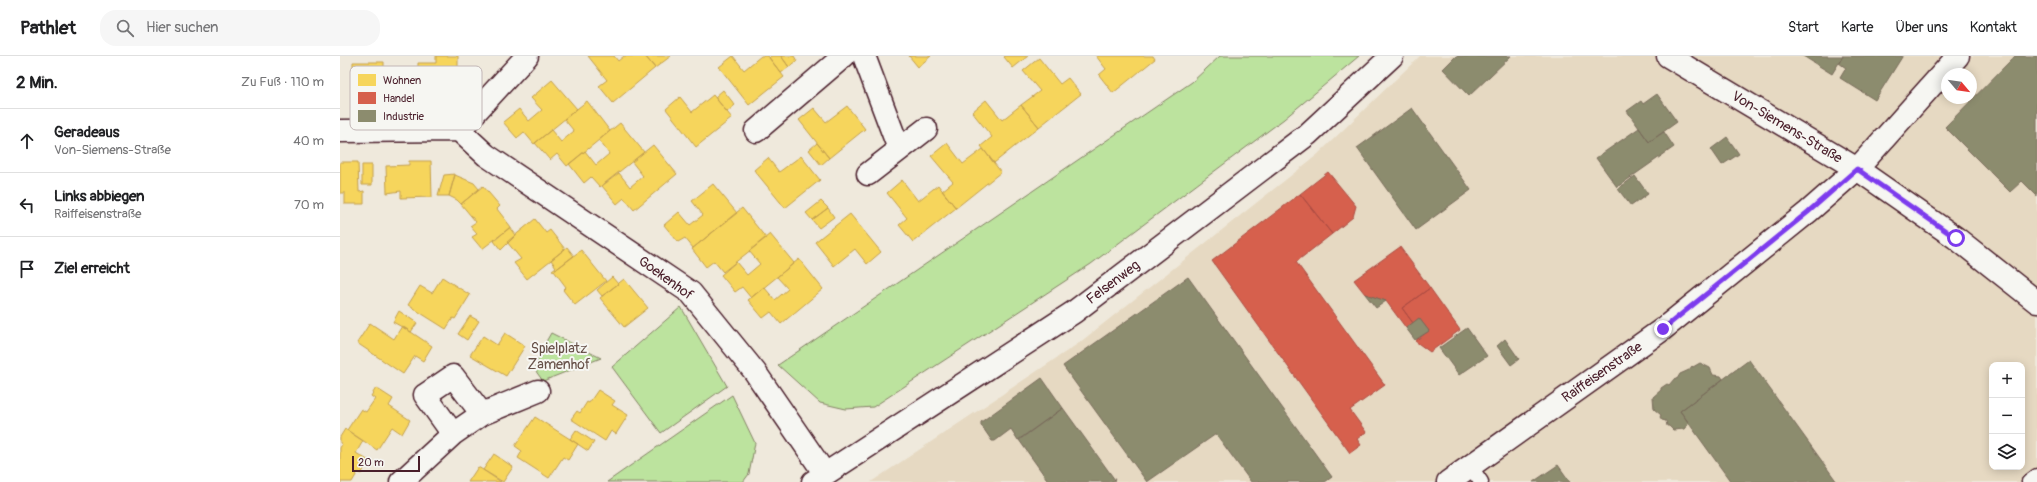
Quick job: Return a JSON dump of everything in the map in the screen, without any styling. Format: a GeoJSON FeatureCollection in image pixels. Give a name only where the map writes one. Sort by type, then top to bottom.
{"type":"FeatureCollection","features":[{"type":"Feature","properties":{"kind":"street"},"geometry":{"type":"LineString","coordinates":[[482,105],[527,56]]}},
{"type":"Feature","properties":{"kind":"street"},"geometry":{"type":"LineString","coordinates":[[756,131],[844,56]]}},
{"type":"Feature","properties":{"kind":"street"},"geometry":{"type":"LineString","coordinates":[[864,56],[899,149]]}},
{"type":"Feature","properties":{"kind":"street","name":"Felsenweg"},"geometry":{"type":"LineString","coordinates":[[819,478],[1074,312],[1308,134],[1392,56]]}},
{"type":"Feature","properties":{"kind":"street","name":"Von-Siemens-Straße"},"geometry":{"type":"LineString","coordinates":[[1668,56],[1857,169],[1956,238],[2037,302]]}},
{"type":"Feature","properties":{"kind":"street","name":"Raiffeisenstraße"},"geometry":{"type":"LineString","coordinates":[[1448,482],[1476,474],[1663,329],[1808,212],[1857,169],[1958,56]]}},
{"type":"Feature","properties":{"kind":"street"},"geometry":{"type":"LineString","coordinates":[[868,174],[926,129]]}},
{"type":"Feature","properties":{"kind":"street"},"geometry":{"type":"LineString","coordinates":[[340,131],[459,130]]}},
{"type":"Feature","properties":{"kind":"street","name":"Goekenhof"},"geometry":{"type":"LineString","coordinates":[[459,130],[486,155],[691,293],[755,372],[819,478]]}},
{"type":"Feature","properties":{"kind":"street"},"geometry":{"type":"LineString","coordinates":[[453,434],[425,395],[453,376],[482,414]]}},
{"type":"Feature","properties":{"kind":"street"},"geometry":{"type":"LineString","coordinates":[[401,482],[453,434],[482,414],[538,391]]}},
{"type":"Feature","properties":{"kind":"lane"},"geometry":{"type":"LineString","coordinates":[[2029,482],[2037,476]]}},
{"type":"Feature","properties":{"kind":"shaded area"},"geometry":{"type":"Polygon","coordinates":[[[1420,56],[2037,56],[2037,482],[871,482],[1079,343],[1317,155],[1420,56]]]}},
{"type":"Feature","properties":{"kind":"green space"},"geometry":{"type":"Polygon","coordinates":[[[1220,56],[1359,56],[1284,119],[1091,264],[873,407],[846,409],[820,403],[778,365],[1192,82],[1220,56]]]}},
{"type":"Feature","properties":{"kind":"green space"},"geometry":{"type":"Polygon","coordinates":[[[681,307],[727,386],[661,433],[612,367],[681,307]]]}},
{"type":"Feature","properties":{"kind":"green space","name":"Spielplatz Zamenhof"},"geometry":{"type":"Polygon","coordinates":[[[551,333],[601,358],[543,381],[535,370],[540,352],[551,333]]]}},
{"type":"Feature","properties":{"kind":"green space"},"geometry":{"type":"Polygon","coordinates":[[[732,395],[755,443],[749,474],[743,482],[607,482],[732,395]]]}},
{"type":"Feature","properties":{"kind":"building: Wohnen"},"geometry":{"type":"Polygon","coordinates":[[[436,56],[458,56],[458,66],[418,66],[418,63],[436,63],[436,56]]]}},
{"type":"Feature","properties":{"kind":"building: Wohnen"},"geometry":{"type":"Polygon","coordinates":[[[588,56],[614,56],[618,61],[624,56],[645,56],[655,68],[613,103],[599,86],[607,80],[588,56]]]}},
{"type":"Feature","properties":{"kind":"building: Wohnen"},"geometry":{"type":"Polygon","coordinates":[[[645,56],[671,56],[655,68],[645,56]]]}},
{"type":"Feature","properties":{"kind":"building: Wohnen"},"geometry":{"type":"Polygon","coordinates":[[[733,56],[744,70],[761,56],[768,56],[784,77],[749,105],[719,67],[733,56]]]}},
{"type":"Feature","properties":{"kind":"building: Wohnen"},"geometry":{"type":"Polygon","coordinates":[[[771,56],[781,56],[789,67],[781,73],[769,58],[771,56]]]}},
{"type":"Feature","properties":{"kind":"building: Wohnen"},"geometry":{"type":"Polygon","coordinates":[[[781,56],[794,56],[797,61],[789,67],[781,56]]]}},
{"type":"Feature","properties":{"kind":"building: Wohnen"},"geometry":{"type":"Polygon","coordinates":[[[909,56],[931,56],[918,67],[909,56]]]}},
{"type":"Feature","properties":{"kind":"building: Wohnen"},"geometry":{"type":"Polygon","coordinates":[[[1028,56],[1013,68],[1004,57],[1028,56]]]}},
{"type":"Feature","properties":{"kind":"building: Wohnen"},"geometry":{"type":"Polygon","coordinates":[[[1096,56],[1153,56],[1155,59],[1113,93],[1099,75],[1106,69],[1096,56]]]}},
{"type":"Feature","properties":{"kind":"building: Wohnen"},"geometry":{"type":"Polygon","coordinates":[[[1039,58],[1060,84],[1068,78],[1081,94],[1039,127],[1021,105],[1040,91],[1023,71],[1039,58]]]}},
{"type":"Feature","properties":{"kind":"building: Wohnen"},"geometry":{"type":"Polygon","coordinates":[[[353,62],[384,62],[384,66],[353,66],[353,62]]]}},
{"type":"Feature","properties":{"kind":"building: Wohnen"},"geometry":{"type":"Polygon","coordinates":[[[552,80],[577,109],[534,144],[524,132],[517,138],[503,122],[519,109],[529,121],[542,110],[531,98],[552,80]]]}},
{"type":"Feature","properties":{"kind":"building: Wohnen"},"geometry":{"type":"Polygon","coordinates":[[[723,90],[735,105],[727,112],[715,97],[723,90]]]}},
{"type":"Feature","properties":{"kind":"building: Wohnen"},"geometry":{"type":"Polygon","coordinates":[[[713,95],[732,118],[696,147],[666,109],[680,97],[692,112],[713,95]]]}},
{"type":"Feature","properties":{"kind":"building: Wohnen"},"geometry":{"type":"Polygon","coordinates":[[[986,100],[1002,120],[1021,105],[1039,127],[994,163],[981,146],[992,137],[972,112],[986,100]]]}},
{"type":"Feature","properties":{"kind":"building: Wohnen"},"geometry":{"type":"Polygon","coordinates":[[[587,101],[610,131],[567,166],[557,154],[550,160],[535,143],[551,130],[561,142],[574,131],[564,119],[587,101]]]}},
{"type":"Feature","properties":{"kind":"building: Wohnen"},"geometry":{"type":"Polygon","coordinates":[[[847,106],[865,129],[829,158],[799,120],[814,108],[826,122],[847,106]]]}},
{"type":"Feature","properties":{"kind":"building: Wohnen"},"geometry":{"type":"Polygon","coordinates":[[[620,123],[644,152],[600,187],[591,177],[584,183],[569,164],[585,151],[596,165],[609,154],[599,140],[620,123]]]}},
{"type":"Feature","properties":{"kind":"building: Wohnen"},"geometry":{"type":"Polygon","coordinates":[[[817,143],[829,158],[821,165],[809,150],[817,143]]]}},
{"type":"Feature","properties":{"kind":"building: Wohnen"},"geometry":{"type":"Polygon","coordinates":[[[947,143],[963,164],[983,149],[1001,172],[956,208],[942,191],[953,182],[931,156],[947,143]]]}},
{"type":"Feature","properties":{"kind":"building: Wohnen"},"geometry":{"type":"Polygon","coordinates":[[[653,145],[677,174],[634,210],[624,198],[617,204],[602,186],[619,173],[630,187],[643,176],[632,162],[653,145]]]}},
{"type":"Feature","properties":{"kind":"building: Wohnen"},"geometry":{"type":"Polygon","coordinates":[[[801,156],[820,180],[785,208],[754,170],[768,158],[779,172],[801,156]]]}},
{"type":"Feature","properties":{"kind":"building: Wohnen"},"geometry":{"type":"Polygon","coordinates":[[[409,161],[431,161],[432,197],[401,198],[401,191],[387,193],[386,166],[409,165],[409,161]]]}},
{"type":"Feature","properties":{"kind":"building: Wohnen"},"geometry":{"type":"Polygon","coordinates":[[[340,162],[358,162],[359,192],[364,191],[364,204],[345,204],[345,193],[340,193],[340,162]]]}},
{"type":"Feature","properties":{"kind":"building: Wohnen"},"geometry":{"type":"Polygon","coordinates":[[[362,165],[372,165],[372,185],[362,185],[362,165]]]}},
{"type":"Feature","properties":{"kind":"building: Wohnen"},"geometry":{"type":"Polygon","coordinates":[[[455,174],[449,196],[438,196],[444,175],[455,174]]]}},
{"type":"Feature","properties":{"kind":"building: Wohnen"},"geometry":{"type":"Polygon","coordinates":[[[455,175],[474,183],[479,189],[461,204],[449,196],[455,175]]]}},
{"type":"Feature","properties":{"kind":"building: Wohnen"},"geometry":{"type":"Polygon","coordinates":[[[902,180],[918,201],[938,185],[956,208],[913,242],[899,225],[907,218],[887,193],[902,180]]]}},
{"type":"Feature","properties":{"kind":"building: Wohnen"},"geometry":{"type":"Polygon","coordinates":[[[713,184],[737,213],[693,248],[685,238],[678,242],[664,225],[679,212],[690,225],[703,215],[692,201],[713,184]]]}},
{"type":"Feature","properties":{"kind":"building: Wohnen"},"geometry":{"type":"Polygon","coordinates":[[[483,186],[500,206],[497,209],[511,227],[482,249],[472,237],[477,234],[470,226],[476,222],[461,204],[483,186]]]}},
{"type":"Feature","properties":{"kind":"building: Wohnen"},"geometry":{"type":"Polygon","coordinates":[[[821,201],[828,208],[812,220],[806,213],[821,201]]]}},
{"type":"Feature","properties":{"kind":"building: Wohnen"},"geometry":{"type":"Polygon","coordinates":[[[742,208],[766,238],[723,272],[714,261],[706,267],[692,249],[742,208]]]}},
{"type":"Feature","properties":{"kind":"building: Wohnen"},"geometry":{"type":"Polygon","coordinates":[[[828,208],[834,217],[819,228],[812,220],[828,208]]]}},
{"type":"Feature","properties":{"kind":"building: Wohnen"},"geometry":{"type":"Polygon","coordinates":[[[850,214],[881,252],[867,264],[855,249],[834,266],[815,242],[850,214]]]}},
{"type":"Feature","properties":{"kind":"building: Wohnen"},"geometry":{"type":"Polygon","coordinates":[[[535,219],[546,233],[550,230],[565,249],[527,279],[514,263],[521,259],[507,242],[535,219]]]}},
{"type":"Feature","properties":{"kind":"building: Wohnen"},"geometry":{"type":"Polygon","coordinates":[[[510,227],[516,235],[501,250],[494,241],[510,227]]]}},
{"type":"Feature","properties":{"kind":"building: Wohnen"},"geometry":{"type":"Polygon","coordinates":[[[770,234],[794,263],[751,298],[742,287],[735,292],[721,275],[736,262],[747,275],[760,264],[749,251],[770,234]]]}},
{"type":"Feature","properties":{"kind":"building: Wohnen"},"geometry":{"type":"Polygon","coordinates":[[[567,247],[574,256],[554,271],[552,270],[556,267],[551,260],[567,247]]]}},
{"type":"Feature","properties":{"kind":"building: Wohnen"},"geometry":{"type":"Polygon","coordinates":[[[581,250],[606,281],[575,305],[563,290],[566,287],[554,271],[581,250]]]}},
{"type":"Feature","properties":{"kind":"building: Wohnen"},"geometry":{"type":"Polygon","coordinates":[[[799,259],[823,289],[781,324],[771,312],[763,318],[748,300],[764,287],[775,300],[788,289],[777,277],[799,259]]]}},
{"type":"Feature","properties":{"kind":"building: Wohnen"},"geometry":{"type":"Polygon","coordinates":[[[442,277],[470,295],[455,319],[453,318],[446,329],[408,305],[420,286],[432,293],[442,277]]]}},
{"type":"Feature","properties":{"kind":"building: Wohnen"},"geometry":{"type":"Polygon","coordinates":[[[612,277],[618,284],[602,296],[597,290],[612,277]]]}},
{"type":"Feature","properties":{"kind":"building: Wohnen"},"geometry":{"type":"Polygon","coordinates":[[[624,279],[648,308],[624,327],[600,298],[624,279]]]}},
{"type":"Feature","properties":{"kind":"building: Wohnen"},"geometry":{"type":"Polygon","coordinates":[[[399,311],[417,323],[411,332],[393,322],[399,311]]]}},
{"type":"Feature","properties":{"kind":"building: Wohnen"},"geometry":{"type":"Polygon","coordinates":[[[470,316],[479,321],[467,340],[458,334],[470,316]]]}},
{"type":"Feature","properties":{"kind":"building: Wohnen"},"geometry":{"type":"Polygon","coordinates":[[[370,323],[394,339],[402,326],[432,346],[423,361],[415,356],[403,374],[357,343],[370,323]]]}},
{"type":"Feature","properties":{"kind":"building: Wohnen"},"geometry":{"type":"Polygon","coordinates":[[[505,333],[525,346],[506,376],[470,355],[483,336],[497,345],[505,333]]]}},
{"type":"Feature","properties":{"kind":"building: Wohnen"},"geometry":{"type":"Polygon","coordinates":[[[376,388],[393,399],[389,406],[410,420],[402,434],[392,427],[377,450],[347,430],[361,409],[366,412],[375,399],[371,396],[376,388]]]}},
{"type":"Feature","properties":{"kind":"building: Wohnen"},"geometry":{"type":"Polygon","coordinates":[[[598,390],[615,401],[612,405],[628,415],[616,434],[611,431],[605,441],[571,419],[577,411],[580,413],[587,402],[589,403],[598,390]]]}},
{"type":"Feature","properties":{"kind":"building: Wohnen"},"geometry":{"type":"Polygon","coordinates":[[[535,417],[578,444],[568,460],[563,457],[549,478],[518,458],[522,451],[515,446],[535,417]]]}},
{"type":"Feature","properties":{"kind":"building: Wohnen"},"geometry":{"type":"Polygon","coordinates":[[[345,429],[363,441],[356,453],[369,461],[361,474],[358,472],[352,482],[340,482],[340,448],[342,444],[340,443],[340,437],[345,429]]]}},
{"type":"Feature","properties":{"kind":"building: Wohnen"},"geometry":{"type":"Polygon","coordinates":[[[576,430],[594,442],[588,451],[570,439],[576,430]]]}},
{"type":"Feature","properties":{"kind":"building: Wohnen"},"geometry":{"type":"Polygon","coordinates":[[[494,454],[513,467],[503,482],[483,470],[494,454]]]}},
{"type":"Feature","properties":{"kind":"building: Wohnen"},"geometry":{"type":"Polygon","coordinates":[[[478,467],[483,470],[501,482],[468,482],[478,467]]]}},
{"type":"Feature","properties":{"kind":"building: Handel"},"geometry":{"type":"Polygon","coordinates":[[[1328,172],[1356,206],[1353,217],[1332,234],[1300,194],[1328,172]]]}},
{"type":"Feature","properties":{"kind":"building: Handel"},"geometry":{"type":"Polygon","coordinates":[[[1300,194],[1332,234],[1296,262],[1385,385],[1350,410],[1366,432],[1357,439],[1361,445],[1350,453],[1212,261],[1300,194]]]}},
{"type":"Feature","properties":{"kind":"building: Handel"},"geometry":{"type":"Polygon","coordinates":[[[1400,247],[1430,288],[1402,308],[1413,323],[1406,328],[1386,301],[1365,294],[1354,280],[1400,247]]]}},
{"type":"Feature","properties":{"kind":"building: Handel"},"geometry":{"type":"Polygon","coordinates":[[[1430,288],[1460,330],[1430,352],[1415,341],[1429,331],[1419,318],[1413,323],[1402,308],[1430,288]]]}},
{"type":"Feature","properties":{"kind":"building: Industrie"},"geometry":{"type":"Polygon","coordinates":[[[1456,56],[1511,56],[1469,96],[1443,69],[1456,56]]]}},
{"type":"Feature","properties":{"kind":"building: Industrie"},"geometry":{"type":"Polygon","coordinates":[[[1803,56],[1843,56],[1832,74],[1803,56]]]}},
{"type":"Feature","properties":{"kind":"building: Industrie"},"geometry":{"type":"Polygon","coordinates":[[[1843,56],[1902,57],[1875,100],[1840,78],[1846,68],[1839,63],[1843,56]]]}},
{"type":"Feature","properties":{"kind":"building: Industrie"},"geometry":{"type":"Polygon","coordinates":[[[2015,56],[2037,56],[2037,196],[2022,181],[2010,192],[1945,127],[1968,104],[1977,104],[1977,95],[2015,56]]]}},
{"type":"Feature","properties":{"kind":"building: Industrie"},"geometry":{"type":"Polygon","coordinates":[[[1657,94],[1677,122],[1649,142],[1627,111],[1641,101],[1643,104],[1657,94]]]}},
{"type":"Feature","properties":{"kind":"building: Industrie"},"geometry":{"type":"Polygon","coordinates":[[[1412,108],[1471,190],[1416,230],[1357,148],[1412,108]]]}},
{"type":"Feature","properties":{"kind":"building: Industrie"},"geometry":{"type":"Polygon","coordinates":[[[1639,128],[1649,142],[1664,132],[1674,147],[1617,187],[1596,158],[1639,128]]]}},
{"type":"Feature","properties":{"kind":"building: Industrie"},"geometry":{"type":"Polygon","coordinates":[[[1727,137],[1739,154],[1722,165],[1711,149],[1727,137]]]}},
{"type":"Feature","properties":{"kind":"building: Industrie"},"geometry":{"type":"Polygon","coordinates":[[[1635,176],[1648,194],[1631,206],[1618,189],[1635,176]]]}},
{"type":"Feature","properties":{"kind":"building: Industrie"},"geometry":{"type":"Polygon","coordinates":[[[1188,277],[1332,477],[1325,482],[1251,482],[1216,434],[1147,482],[1063,366],[1188,277]]]}},
{"type":"Feature","properties":{"kind":"building: Industrie"},"geometry":{"type":"Polygon","coordinates":[[[1365,294],[1386,301],[1376,308],[1365,294]]]}},
{"type":"Feature","properties":{"kind":"building: Industrie"},"geometry":{"type":"Polygon","coordinates":[[[1419,318],[1429,331],[1415,340],[1406,328],[1419,318]]]}},
{"type":"Feature","properties":{"kind":"building: Industrie"},"geometry":{"type":"Polygon","coordinates":[[[1467,328],[1487,356],[1459,375],[1439,348],[1467,328]]]}},
{"type":"Feature","properties":{"kind":"building: Industrie"},"geometry":{"type":"Polygon","coordinates":[[[1505,339],[1519,359],[1511,365],[1497,346],[1505,339]]]}},
{"type":"Feature","properties":{"kind":"building: Industrie"},"geometry":{"type":"Polygon","coordinates":[[[1749,360],[1837,482],[1731,482],[1680,411],[1749,360]]]}},
{"type":"Feature","properties":{"kind":"building: Industrie"},"geometry":{"type":"Polygon","coordinates":[[[1700,363],[1710,368],[1713,375],[1721,376],[1723,379],[1680,411],[1689,423],[1684,429],[1673,430],[1667,426],[1666,421],[1662,420],[1660,417],[1661,415],[1654,409],[1653,397],[1661,390],[1661,388],[1667,384],[1669,385],[1675,378],[1677,379],[1680,374],[1689,370],[1692,366],[1693,367],[1700,363]]]}},
{"type":"Feature","properties":{"kind":"building: Industrie"},"geometry":{"type":"Polygon","coordinates":[[[1042,378],[1063,408],[1018,440],[1011,429],[995,441],[992,441],[981,425],[981,422],[1042,378]]]}},
{"type":"Feature","properties":{"kind":"building: Industrie"},"geometry":{"type":"Polygon","coordinates":[[[1063,408],[1115,480],[1112,482],[1049,482],[1019,440],[1063,408]]]}},
{"type":"Feature","properties":{"kind":"building: Industrie"},"geometry":{"type":"Polygon","coordinates":[[[1558,465],[1570,482],[1533,482],[1558,465]]]}},
{"type":"Feature","properties":{"kind":"route"},"geometry":{"type":"LineString","coordinates":[[1663,329],[1808,212],[1857,169],[1956,238]]}}]}
